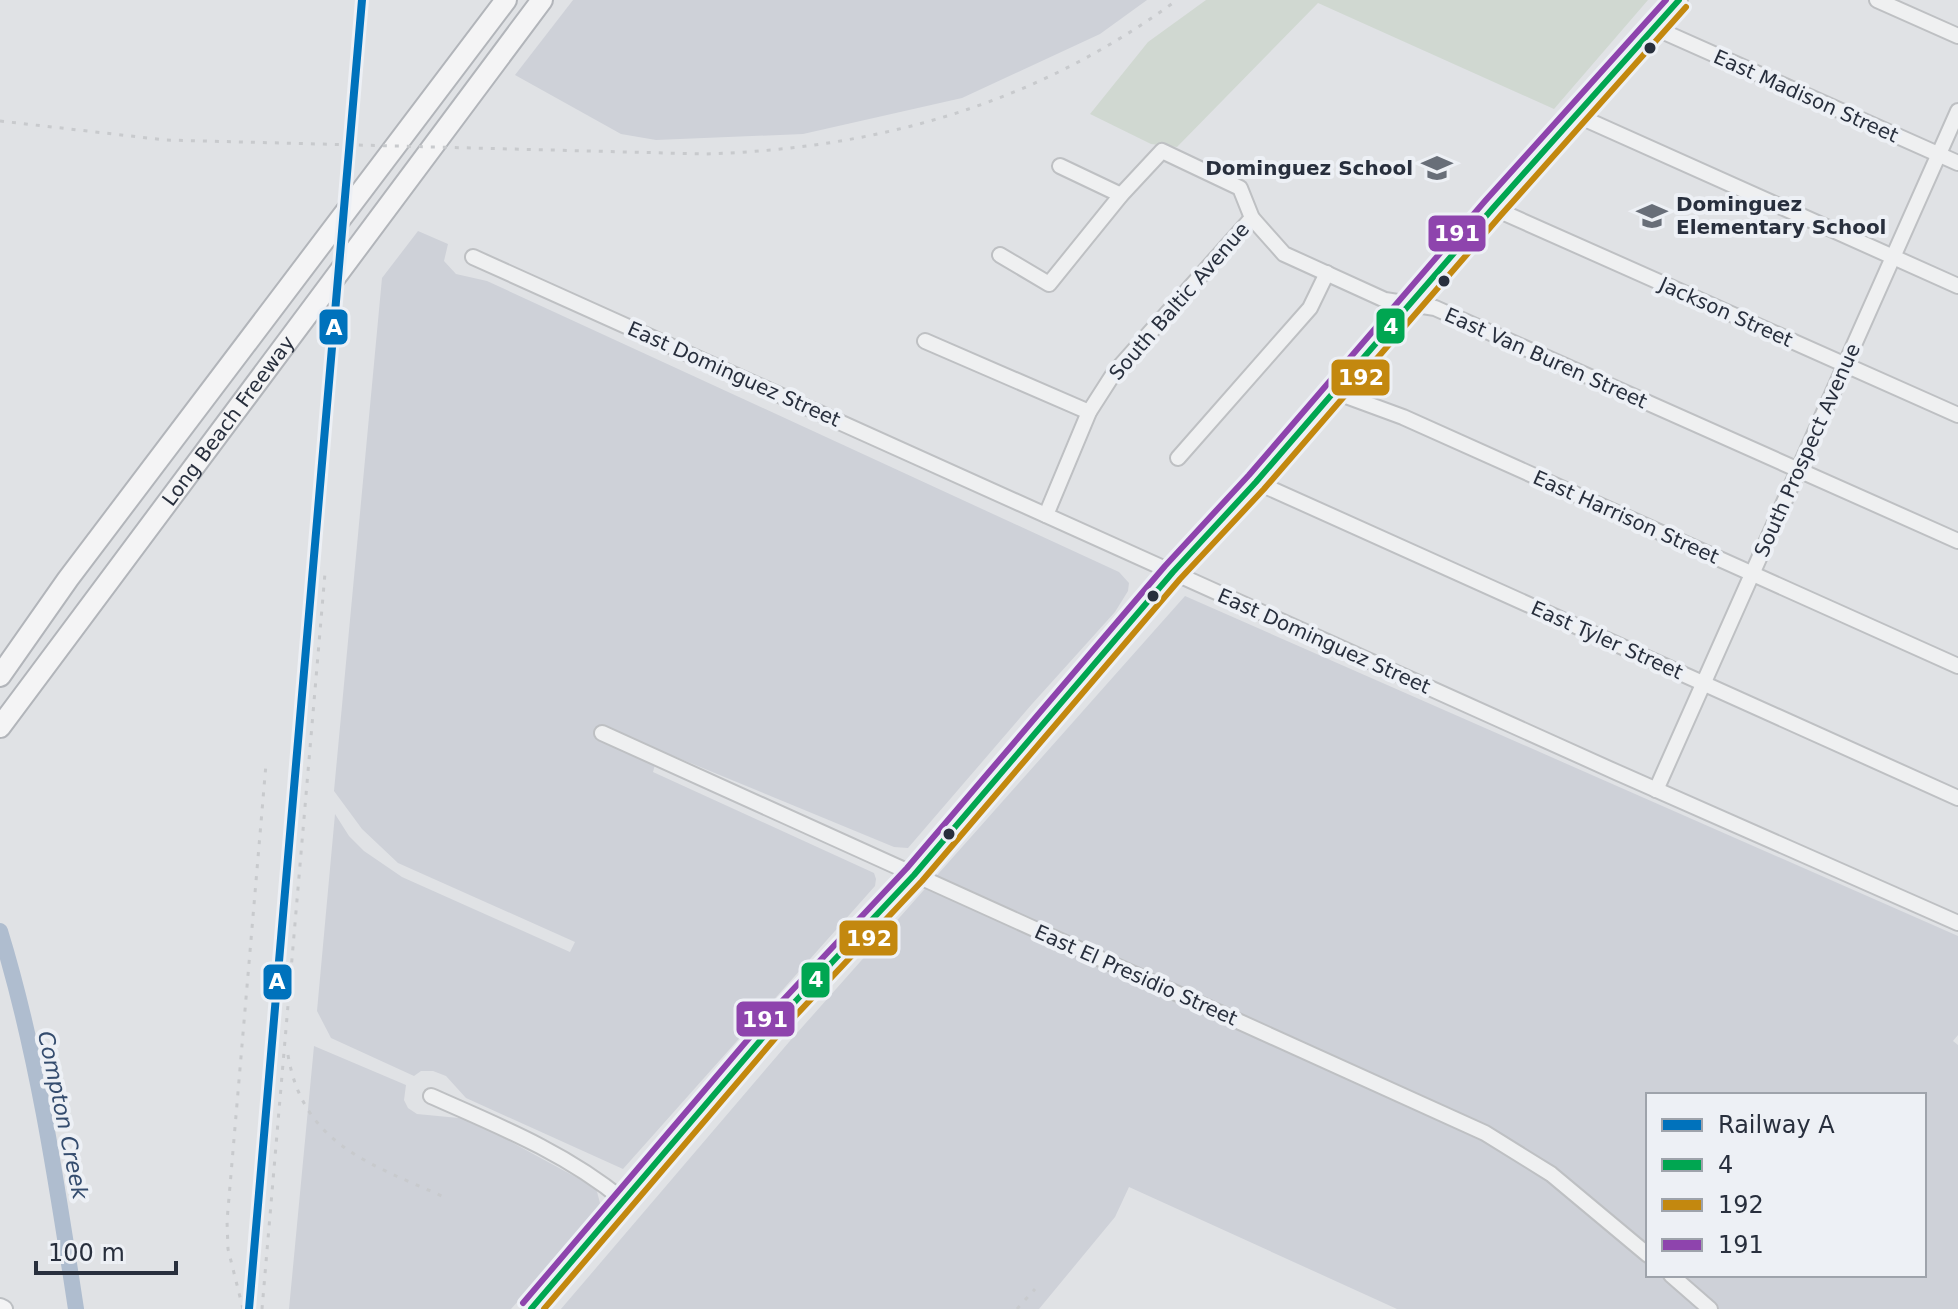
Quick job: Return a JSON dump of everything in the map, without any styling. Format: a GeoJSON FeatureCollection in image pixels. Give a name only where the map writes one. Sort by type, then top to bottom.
{"type":"FeatureCollection","features":[{"type":"Feature","properties":{"kind":"highway","name":"Long Beach Freeway"},"geometry":{"type":"LineString","coordinates":[[0,676],[68,579],[506,0]]}},
{"type":"Feature","properties":{"kind":"highway","name":"Long Beach Freeway"},"geometry":{"type":"LineString","coordinates":[[1,725],[542,0]]}},
{"type":"Feature","properties":{"kind":"main road"},"geometry":{"type":"LineString","coordinates":[[531,1309],[776,1022],[914,875],[1173,572],[1256,482],[1493,208],[1679,0]]}},
{"type":"Feature","properties":{"kind":"street"},"geometry":{"type":"LineString","coordinates":[[1877,0],[1958,36]]}},
{"type":"Feature","properties":{"kind":"street","name":"East Madison Street"},"geometry":{"type":"LineString","coordinates":[[1655,28],[1958,163]]}},
{"type":"Feature","properties":{"kind":"street","name":"South Prospect Avenue"},"geometry":{"type":"LineString","coordinates":[[1656,790],[1958,111]]}},
{"type":"Feature","properties":{"kind":"street"},"geometry":{"type":"LineString","coordinates":[[1576,115],[1958,286]]}},
{"type":"Feature","properties":{"kind":"street","name":"East Van Buren Street"},"geometry":{"type":"LineString","coordinates":[[1121,195],[1162,151],[1240,188],[1252,218],[1284,254],[1385,300],[1435,308],[1958,541]]}},
{"type":"Feature","properties":{"kind":"street"},"geometry":{"type":"LineString","coordinates":[[1000,255],[1049,284],[1121,195],[1060,166]]}},
{"type":"Feature","properties":{"kind":"street","name":"Jackson Street"},"geometry":{"type":"LineString","coordinates":[[1493,208],[1958,415]]}},
{"type":"Feature","properties":{"kind":"street","name":"South Baltic Avenue"},"geometry":{"type":"LineString","coordinates":[[1046,515],[1089,412],[1114,373],[1252,218]]}},
{"type":"Feature","properties":{"kind":"street","name":"East Dominguez Street"},"geometry":{"type":"LineString","coordinates":[[473,257],[1958,923]]}},
{"type":"Feature","properties":{"kind":"street"},"geometry":{"type":"LineString","coordinates":[[1178,458],[1310,308],[1327,273]]}},
{"type":"Feature","properties":{"kind":"street"},"geometry":{"type":"LineString","coordinates":[[925,341],[1089,412]]}},
{"type":"Feature","properties":{"kind":"street","name":"East Harrison Street"},"geometry":{"type":"LineString","coordinates":[[1335,392],[1403,417],[1958,666]]}},
{"type":"Feature","properties":{"kind":"street","name":"East Tyler Street"},"geometry":{"type":"LineString","coordinates":[[1256,482],[1958,798]]}},
{"type":"Feature","properties":{"kind":"street","name":"East El Presidio Street"},"geometry":{"type":"LineString","coordinates":[[602,733],[1485,1133],[1551,1174],[1646,1253]]}},
{"type":"Feature","properties":{"kind":"street"},"geometry":{"type":"LineString","coordinates":[[431,1096],[557,1154],[623,1200]]}},
{"type":"Feature","properties":{"kind":"street"},"geometry":{"type":"LineString","coordinates":[[1673,1277],[1710,1309]]}},
{"type":"Feature","properties":{"kind":"shaded area"},"geometry":{"type":"Polygon","coordinates":[[[573,0],[1147,0],[1100,34],[962,98],[803,134],[656,140],[621,134],[515,75],[573,0]]]}},
{"type":"Feature","properties":{"kind":"shaded area"},"geometry":{"type":"Polygon","coordinates":[[[1206,0],[1648,0],[1554,109],[1318,3],[1177,147],[1151,144],[1090,114],[1148,42],[1206,0]]]}},
{"type":"Feature","properties":{"kind":"shaded area"},"geometry":{"type":"Polygon","coordinates":[[[418,231],[448,244],[444,261],[456,274],[487,281],[1119,572],[1129,583],[1128,591],[1115,612],[908,848],[894,847],[659,750],[653,772],[874,873],[876,879],[875,886],[623,1169],[466,1098],[446,1076],[421,1071],[414,1076],[331,1038],[317,1011],[335,814],[349,836],[364,851],[402,877],[570,952],[575,942],[398,863],[362,829],[334,791],[382,278],[418,231]]]}},
{"type":"Feature","properties":{"kind":"shaded area"},"geometry":{"type":"Polygon","coordinates":[[[1185,596],[1958,936],[1958,1035],[1953,1041],[1958,1045],[1958,1309],[1397,1309],[1129,1187],[1115,1217],[1039,1309],[561,1309],[789,1042],[1185,596]]]}},
{"type":"Feature","properties":{"kind":"shaded area"},"geometry":{"type":"Polygon","coordinates":[[[314,1046],[406,1085],[404,1100],[408,1108],[417,1114],[469,1119],[596,1188],[600,1203],[597,1212],[511,1309],[289,1309],[314,1046]]]}},
{"type":"Feature","properties":{"kind":"waterway","name":"Compton Creek"},"geometry":{"type":"LineString","coordinates":[[0,931],[35,1071],[76,1309]]}},
{"type":"Feature","properties":{"kind":"railway"},"geometry":{"type":"LineString","coordinates":[[0,121],[165,140],[704,154],[768,150],[893,130],[953,114],[1011,93],[1068,67],[1177,0]]}},
{"type":"Feature","properties":{"kind":"railway"},"geometry":{"type":"LineString","coordinates":[[262,1309],[325,573]]}},
{"type":"Feature","properties":{"kind":"railway"},"geometry":{"type":"LineString","coordinates":[[243,1309],[228,1249],[227,1221],[266,764]]}},
{"type":"Feature","properties":{"kind":"railway"},"geometry":{"type":"LineString","coordinates":[[288,1055],[296,1086],[308,1111],[325,1131],[367,1161],[444,1197]]}},
{"type":"Feature","properties":{"kind":"railway"},"geometry":{"type":"LineString","coordinates":[[1017,1309],[1035,1289]]}},
{"type":"Feature","properties":{"kind":"rail line","name":"A"},"geometry":{"type":"LineString","coordinates":[[249,1309],[362,0]]}},
{"type":"Feature","properties":{"kind":"transit line","name":"191"},"geometry":{"type":"LineString","coordinates":[[523,1303],[768,1016],[907,868],[1165,566],[1249,475],[1485,201],[1666,0]]}},
{"type":"Feature","properties":{"kind":"transit line","name":"4"},"geometry":{"type":"LineString","coordinates":[[531,1309],[776,1022],[914,875],[1173,572],[1256,482],[1493,208],[1679,0]]}},
{"type":"Feature","properties":{"kind":"transit line","name":"192"},"geometry":{"type":"LineString","coordinates":[[544,1309],[783,1029],[922,881],[1180,579],[1264,489],[1686,7]]}},
{"type":"Feature","properties":{"kind":"place","name":"Dominguez School"},"geometry":{"type":"Point","coordinates":[1437,168]}},
{"type":"Feature","properties":{"kind":"place","name":"Dominguez Elementary School"},"geometry":{"type":"Point","coordinates":[1652,216]}}]}
